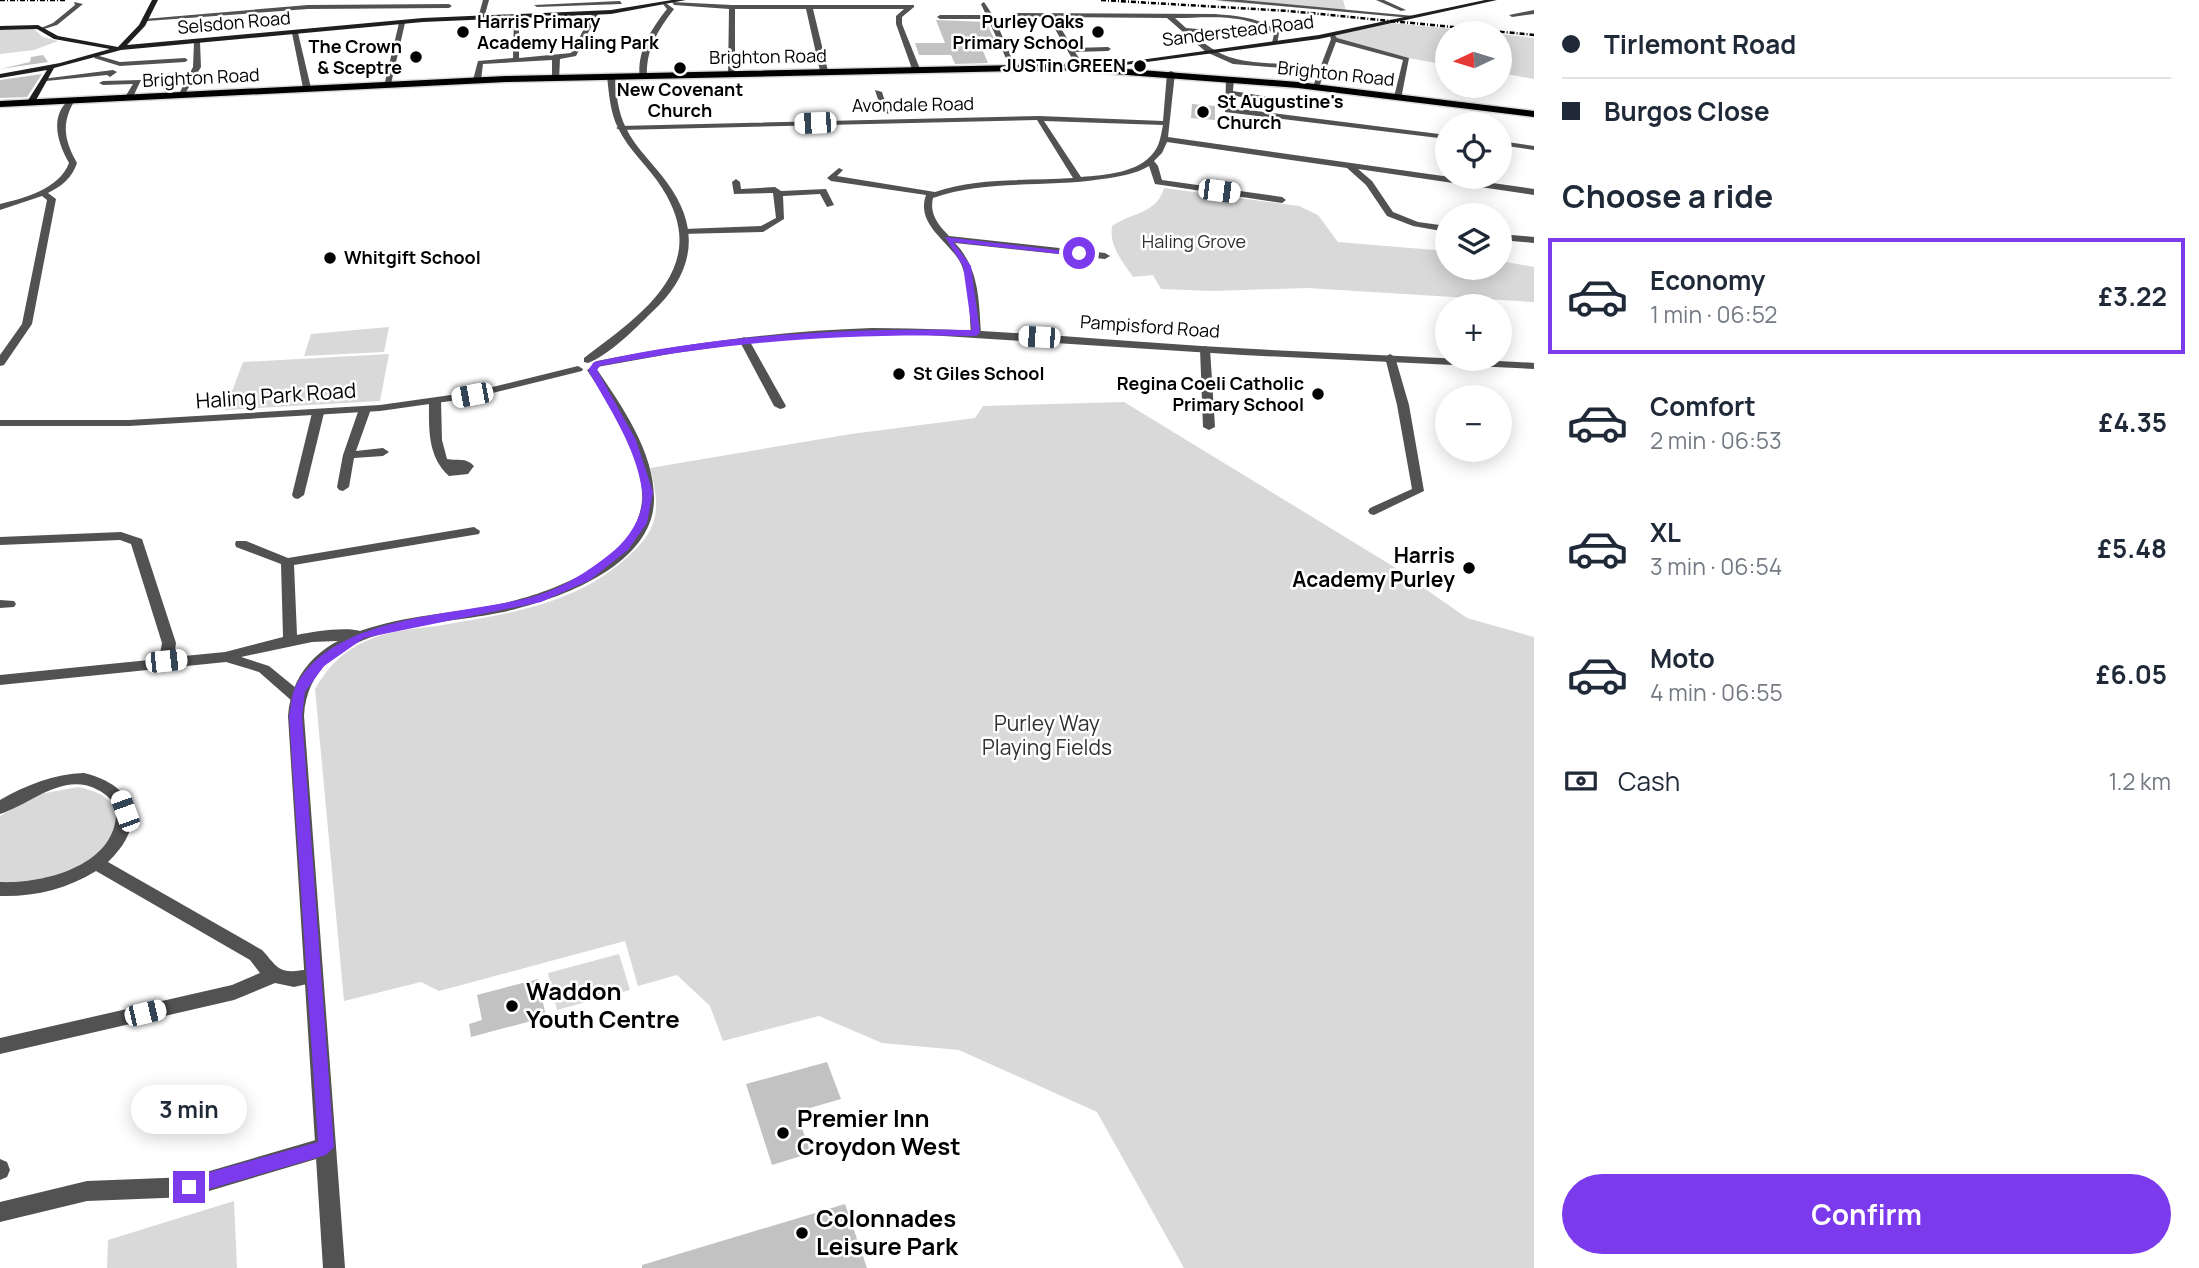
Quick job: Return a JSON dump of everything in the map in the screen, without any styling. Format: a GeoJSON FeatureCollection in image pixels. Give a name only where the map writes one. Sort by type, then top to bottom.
{"type":"FeatureCollection","features":[{"type":"Feature","properties":{"kind":"main road"},"geometry":{"type":"LineString","coordinates":[[0,28],[43,29],[58,38],[121,48],[147,19],[155,0]]}},
{"type":"Feature","properties":{"kind":"main road","name":"Selsdon Road"},"geometry":{"type":"LineString","coordinates":[[0,76],[96,57],[121,48],[442,19],[595,13],[666,5],[683,0]]}},
{"type":"Feature","properties":{"kind":"main road","name":"Sanderstead Road"},"geometry":{"type":"LineString","coordinates":[[1107,66],[1333,36],[1411,16],[1494,0]]}},
{"type":"Feature","properties":{"kind":"main road"},"geometry":{"type":"LineString","coordinates":[[18,73],[51,69],[61,65]]}},
{"type":"Feature","properties":{"kind":"main road","name":"Brighton Road"},"geometry":{"type":"LineString","coordinates":[[0,104],[387,83],[1107,66],[1315,87],[1534,114]]}},
{"type":"Feature","properties":{"kind":"main road"},"geometry":{"type":"LineString","coordinates":[[31,102],[51,69]]}},
{"type":"Feature","properties":{"kind":"main road"},"geometry":{"type":"LineString","coordinates":[[44,82],[49,97],[66,100]]}},
{"type":"Feature","properties":{"kind":"street"},"geometry":{"type":"LineString","coordinates":[[481,18],[486,0]]}},
{"type":"Feature","properties":{"kind":"street"},"geometry":{"type":"LineString","coordinates":[[916,0],[899,16],[899,24],[916,69]]}},
{"type":"Feature","properties":{"kind":"street"},"geometry":{"type":"LineString","coordinates":[[1219,0],[1411,16]]}},
{"type":"Feature","properties":{"kind":"street"},"geometry":{"type":"LineString","coordinates":[[1378,0],[1420,15]]}},
{"type":"Feature","properties":{"kind":"street"},"geometry":{"type":"LineString","coordinates":[[43,29],[55,24],[80,4],[76,3]]}},
{"type":"Feature","properties":{"kind":"street"},"geometry":{"type":"LineString","coordinates":[[147,19],[308,7],[433,7],[450,3]]}},
{"type":"Feature","properties":{"kind":"street"},"geometry":{"type":"LineString","coordinates":[[442,19],[450,3]]}},
{"type":"Feature","properties":{"kind":"street"},"geometry":{"type":"LineString","coordinates":[[537,5],[620,3]]}},
{"type":"Feature","properties":{"kind":"street"},"geometry":{"type":"LineString","coordinates":[[674,3],[732,7],[910,7]]}},
{"type":"Feature","properties":{"kind":"street"},"geometry":{"type":"LineString","coordinates":[[578,4],[581,14]]}},
{"type":"Feature","properties":{"kind":"street"},"geometry":{"type":"LineString","coordinates":[[984,4],[1014,67]]}},
{"type":"Feature","properties":{"kind":"street"},"geometry":{"type":"LineString","coordinates":[[643,76],[642,62],[647,44],[671,9],[666,5]]}},
{"type":"Feature","properties":{"kind":"street"},"geometry":{"type":"LineString","coordinates":[[731,74],[732,7]]}},
{"type":"Feature","properties":{"kind":"street"},"geometry":{"type":"LineString","coordinates":[[809,7],[824,71]]}},
{"type":"Feature","properties":{"kind":"street"},"geometry":{"type":"LineString","coordinates":[[1512,15],[1534,12]]}},
{"type":"Feature","properties":{"kind":"street"},"geometry":{"type":"LineString","coordinates":[[477,80],[480,62],[574,55],[595,13]]}},
{"type":"Feature","properties":{"kind":"street"},"geometry":{"type":"LineString","coordinates":[[1013,15],[1248,19],[1270,27],[1277,34],[1275,43]]}},
{"type":"Feature","properties":{"kind":"street"},"geometry":{"type":"LineString","coordinates":[[1050,15],[1084,67]]}},
{"type":"Feature","properties":{"kind":"street"},"geometry":{"type":"LineString","coordinates":[[1169,16],[1210,51],[1235,63],[1282,66],[1284,62]]}},
{"type":"Feature","properties":{"kind":"street"},"geometry":{"type":"LineString","coordinates":[[516,17],[516,60]]}},
{"type":"Feature","properties":{"kind":"street"},"geometry":{"type":"LineString","coordinates":[[940,18],[991,17]]}},
{"type":"Feature","properties":{"kind":"street"},"geometry":{"type":"LineString","coordinates":[[387,83],[402,23]]}},
{"type":"Feature","properties":{"kind":"street"},"geometry":{"type":"LineString","coordinates":[[1185,30],[1219,32]]}},
{"type":"Feature","properties":{"kind":"street"},"geometry":{"type":"LineString","coordinates":[[295,33],[307,88]]}},
{"type":"Feature","properties":{"kind":"street"},"geometry":{"type":"LineString","coordinates":[[1315,87],[1333,36],[1407,60],[1398,97]]}},
{"type":"Feature","properties":{"kind":"street"},"geometry":{"type":"LineString","coordinates":[[183,90],[197,67],[197,42]]}},
{"type":"Feature","properties":{"kind":"street"},"geometry":{"type":"LineString","coordinates":[[1072,50],[1108,49]]}},
{"type":"Feature","properties":{"kind":"street"},"geometry":{"type":"LineString","coordinates":[[96,57],[120,64],[185,60]]}},
{"type":"Feature","properties":{"kind":"street"},"geometry":{"type":"LineString","coordinates":[[556,78],[557,58]]}},
{"type":"Feature","properties":{"kind":"street"},"geometry":{"type":"LineString","coordinates":[[44,82],[113,72],[110,75]]}},
{"type":"Feature","properties":{"kind":"street"},"geometry":{"type":"LineString","coordinates":[[839,170],[831,178],[933,194],[964,187],[1079,180],[1127,170],[1158,154],[1163,139],[1171,73]]}},
{"type":"Feature","properties":{"kind":"street"},"geometry":{"type":"LineString","coordinates":[[127,78],[129,75],[146,74],[129,97]]}},
{"type":"Feature","properties":{"kind":"street","name":"Haling Park Road"},"geometry":{"type":"LineString","coordinates":[[0,423],[130,423],[365,410],[435,401],[586,366],[650,312],[669,290],[682,259],[684,232],[677,202],[620,128],[615,117],[611,76]]}},
{"type":"Feature","properties":{"kind":"street"},"geometry":{"type":"LineString","coordinates":[[1230,79],[1228,110],[1435,136]]}},
{"type":"Feature","properties":{"kind":"street"},"geometry":{"type":"LineString","coordinates":[[103,83],[138,82]]}},
{"type":"Feature","properties":{"kind":"street"},"geometry":{"type":"LineString","coordinates":[[878,92],[886,113]]}},
{"type":"Feature","properties":{"kind":"street"},"geometry":{"type":"LineString","coordinates":[[1229,93],[1284,100]]}},
{"type":"Feature","properties":{"kind":"street"},"geometry":{"type":"LineString","coordinates":[[0,207],[42,193],[73,168],[60,136],[66,100]]}},
{"type":"Feature","properties":{"kind":"street"},"geometry":{"type":"LineString","coordinates":[[1039,118],[1079,180]]}},
{"type":"Feature","properties":{"kind":"street","name":"Avondale Road"},"geometry":{"type":"LineString","coordinates":[[620,128],[1039,118],[1165,123]]}},
{"type":"Feature","properties":{"kind":"street"},"geometry":{"type":"LineString","coordinates":[[1163,139],[1350,168],[1534,192]]}},
{"type":"Feature","properties":{"kind":"street"},"geometry":{"type":"LineString","coordinates":[[1512,145],[1534,148]]}},
{"type":"Feature","properties":{"kind":"street"},"geometry":{"type":"LineString","coordinates":[[1149,161],[1154,166],[1158,183],[1282,200]]}},
{"type":"Feature","properties":{"kind":"street"},"geometry":{"type":"LineString","coordinates":[[1350,168],[1369,183],[1390,214],[1416,224],[1435,227]]}},
{"type":"Feature","properties":{"kind":"street"},"geometry":{"type":"LineString","coordinates":[[684,232],[763,229],[780,219],[779,194],[775,190],[737,191],[736,183]]}},
{"type":"Feature","properties":{"kind":"street"},"geometry":{"type":"LineString","coordinates":[[779,194],[823,191],[830,205]]}},
{"type":"Feature","properties":{"kind":"street"},"geometry":{"type":"LineString","coordinates":[[0,363],[27,324],[52,199],[42,193]]}},
{"type":"Feature","properties":{"kind":"street"},"geometry":{"type":"LineString","coordinates":[[933,194],[927,199],[928,214],[967,266],[976,333]]}},
{"type":"Feature","properties":{"kind":"street"},"geometry":{"type":"LineString","coordinates":[[1512,238],[1534,240]]}},
{"type":"Feature","properties":{"kind":"street"},"geometry":{"type":"LineString","coordinates":[[947,239],[1105,256]]}},
{"type":"Feature","properties":{"kind":"street","name":"Pampisford Road"},"geometry":{"type":"LineString","coordinates":[[586,366],[744,340],[865,332],[976,333],[1205,349],[1534,366]]}},
{"type":"Feature","properties":{"kind":"street"},"geometry":{"type":"LineString","coordinates":[[744,340],[780,406]]}},
{"type":"Feature","properties":{"kind":"street"},"geometry":{"type":"LineString","coordinates":[[614,342],[619,351],[635,356]]}},
{"type":"Feature","properties":{"kind":"street"},"geometry":{"type":"LineString","coordinates":[[1205,349],[1209,427]]}},
{"type":"Feature","properties":{"kind":"street"},"geometry":{"type":"LineString","coordinates":[[1374,511],[1418,491],[1403,405],[1390,357]]}},
{"type":"Feature","properties":{"kind":"street"},"geometry":{"type":"LineString","coordinates":[[0,680],[226,657],[290,642],[361,635],[395,626],[498,609],[547,596],[594,573],[631,541],[646,514],[646,483],[626,428],[586,366]]}},
{"type":"Feature","properties":{"kind":"street"},"geometry":{"type":"LineString","coordinates":[[435,401],[436,439],[445,464]]}},
{"type":"Feature","properties":{"kind":"street"},"geometry":{"type":"LineString","coordinates":[[343,487],[349,455],[365,410]]}},
{"type":"Feature","properties":{"kind":"street"},"geometry":{"type":"LineString","coordinates":[[298,495],[318,413]]}},
{"type":"Feature","properties":{"kind":"street"},"geometry":{"type":"LineString","coordinates":[[349,455],[383,452]]}},
{"type":"Feature","properties":{"kind":"street"},"geometry":{"type":"LineString","coordinates":[[241,544],[287,562],[474,531]]}},
{"type":"Feature","properties":{"kind":"street"},"geometry":{"type":"LineString","coordinates":[[0,541],[121,536],[137,542],[169,643],[166,661]]}},
{"type":"Feature","properties":{"kind":"street"},"geometry":{"type":"LineString","coordinates":[[287,562],[290,642]]}},
{"type":"Feature","properties":{"kind":"street"},"geometry":{"type":"LineString","coordinates":[[334,1268],[296,716],[297,696],[320,663],[361,635]]}},
{"type":"Feature","properties":{"kind":"street"},"geometry":{"type":"LineString","coordinates":[[226,657],[271,673],[297,696]]}},
{"type":"Feature","properties":{"kind":"street"},"geometry":{"type":"LineString","coordinates":[[0,808],[21,794],[56,783],[90,781],[107,787],[120,797],[125,811],[123,828],[113,846],[96,863],[72,878],[45,888],[17,892],[0,889]]}},
{"type":"Feature","properties":{"kind":"street"},"geometry":{"type":"LineString","coordinates":[[96,863],[256,955],[274,975]]}},
{"type":"Feature","properties":{"kind":"street"},"geometry":{"type":"LineString","coordinates":[[0,1046],[234,992],[274,975],[294,979],[314,976]]}},
{"type":"Feature","properties":{"kind":"street"},"geometry":{"type":"LineString","coordinates":[[0,1212],[87,1191],[189,1187],[326,1147]]}},
{"type":"Feature","properties":{"kind":"green space"},"geometry":{"type":"Polygon","coordinates":[[[1214,0],[1343,0],[1346,11],[1224,2],[1214,0]]]}},
{"type":"Feature","properties":{"kind":"green space"},"geometry":{"type":"Polygon","coordinates":[[[1394,23],[1435,27],[1435,63],[1336,39],[1335,35],[1394,23]]]}},
{"type":"Feature","properties":{"kind":"green space"},"geometry":{"type":"Polygon","coordinates":[[[34,29],[43,37],[58,41],[34,50],[0,54],[0,30],[34,29]]]}},
{"type":"Feature","properties":{"kind":"green space"},"geometry":{"type":"Polygon","coordinates":[[[1512,35],[1534,38],[1534,79],[1512,75],[1512,35]]]}},
{"type":"Feature","properties":{"kind":"green space","name":"Haling Grove"},"geometry":{"type":"Polygon","coordinates":[[[1164,188],[1299,206],[1318,215],[1338,242],[1435,250],[1435,280],[1512,280],[1512,263],[1534,267],[1534,302],[1512,301],[1512,294],[1435,296],[1307,288],[1213,291],[1161,289],[1153,275],[1133,277],[1117,253],[1112,240],[1112,226],[1150,208],[1161,197],[1164,188]]]}},
{"type":"Feature","properties":{"kind":"green space"},"geometry":{"type":"Polygon","coordinates":[[[389,327],[384,352],[304,356],[311,334],[389,327]]]}},
{"type":"Feature","properties":{"kind":"green space"},"geometry":{"type":"Polygon","coordinates":[[[389,354],[380,401],[225,410],[243,362],[389,354]]]}},
{"type":"Feature","properties":{"kind":"green space","name":"Purley Way Playing Fields"},"geometry":{"type":"Polygon","coordinates":[[[1124,402],[1391,565],[1467,618],[1534,637],[1534,1268],[1184,1268],[1097,1112],[959,1050],[882,1043],[819,1016],[723,1041],[710,1006],[677,975],[638,986],[625,941],[439,991],[421,982],[344,1001],[315,689],[330,667],[342,656],[372,638],[409,629],[510,613],[558,599],[602,577],[634,551],[650,530],[656,509],[656,497],[650,468],[851,434],[975,418],[983,406],[1124,402]]]}},
{"type":"Feature","properties":{"kind":"green space"},"geometry":{"type":"Polygon","coordinates":[[[78,787],[99,794],[112,804],[116,816],[114,829],[106,843],[81,867],[58,879],[0,884],[0,816],[35,795],[78,787]]]}},
{"type":"Feature","properties":{"kind":"green space"},"geometry":{"type":"Polygon","coordinates":[[[619,954],[630,990],[557,1010],[548,973],[619,954]]]}},
{"type":"Feature","properties":{"kind":"green space"},"geometry":{"type":"Polygon","coordinates":[[[234,1201],[237,1268],[107,1268],[108,1240],[234,1201]]]}},
{"type":"Feature","properties":{"kind":"building"},"geometry":{"type":"Polygon","coordinates":[[[936,20],[986,22],[1000,51],[983,51],[988,63],[955,64],[951,55],[919,55],[915,43],[945,43],[936,20]]]}},
{"type":"Feature","properties":{"kind":"building"},"geometry":{"type":"Polygon","coordinates":[[[43,55],[48,62],[0,69],[30,62],[31,57],[43,55]]]}},
{"type":"Feature","properties":{"kind":"building"},"geometry":{"type":"Polygon","coordinates":[[[42,74],[27,97],[0,98],[0,80],[42,74]]]}},
{"type":"Feature","properties":{"kind":"building","name":"St Augustine's Church"},"geometry":{"type":"Polygon","coordinates":[[[1192,104],[1215,106],[1215,120],[1191,118],[1192,104]]]}},
{"type":"Feature","properties":{"kind":"building","name":"Waddon Youth Centre"},"geometry":{"type":"Polygon","coordinates":[[[538,979],[546,1017],[471,1037],[469,1024],[482,1020],[477,995],[538,979]]]}},
{"type":"Feature","properties":{"kind":"building","name":"Premier Inn Croydon West"},"geometry":{"type":"Polygon","coordinates":[[[827,1062],[841,1099],[796,1112],[811,1153],[772,1165],[746,1084],[827,1062]]]}},
{"type":"Feature","properties":{"kind":"building","name":"Colonnades Leisure Park"},"geometry":{"type":"Polygon","coordinates":[[[845,1204],[867,1268],[642,1268],[642,1265],[845,1204]]]}},
{"type":"Feature","properties":{"kind":"railway"},"geometry":{"type":"LineString","coordinates":[[0,0],[67,0]]}},
{"type":"Feature","properties":{"kind":"railway"},"geometry":{"type":"LineString","coordinates":[[1101,0],[1289,11],[1534,35]]}},
{"type":"Feature","properties":{"kind":"place","name":"Harris Primary Academy Haling Park"},"geometry":{"type":"Point","coordinates":[463,32]}},
{"type":"Feature","properties":{"kind":"place","name":"Purley Oaks Primary School"},"geometry":{"type":"Point","coordinates":[1098,32]}},
{"type":"Feature","properties":{"kind":"place","name":"The Crown & Sceptre"},"geometry":{"type":"Point","coordinates":[416,57]}},
{"type":"Feature","properties":{"kind":"place","name":"JUSTin GREEN"},"geometry":{"type":"Point","coordinates":[1140,66]}},
{"type":"Feature","properties":{"kind":"place","name":"New Covenant Church"},"geometry":{"type":"Point","coordinates":[680,68]}},
{"type":"Feature","properties":{"kind":"place","name":"St Augustine's Church"},"geometry":{"type":"Point","coordinates":[1203,112]}},
{"type":"Feature","properties":{"kind":"place","name":"Whitgift School"},"geometry":{"type":"Point","coordinates":[330,258]}},
{"type":"Feature","properties":{"kind":"place","name":"St Giles School"},"geometry":{"type":"Point","coordinates":[899,374]}},
{"type":"Feature","properties":{"kind":"place","name":"Regina Coeli Catholic Primary School"},"geometry":{"type":"Point","coordinates":[1318,394]}},
{"type":"Feature","properties":{"kind":"place","name":"Harris Academy Purley"},"geometry":{"type":"Point","coordinates":[1469,568]}},
{"type":"Feature","properties":{"kind":"place","name":"Waddon Youth Centre"},"geometry":{"type":"Point","coordinates":[512,1006]}},
{"type":"Feature","properties":{"kind":"place","name":"Premier Inn Croydon West"},"geometry":{"type":"Point","coordinates":[783,1133]}},
{"type":"Feature","properties":{"kind":"place","name":"Colonnades Leisure Park"},"geometry":{"type":"Point","coordinates":[802,1233]}},
{"type":"Feature","properties":{"kind":"route"},"geometry":{"type":"LineString","coordinates":[[189,1187],[326,1147],[296,716],[297,696],[320,663],[361,635],[382,628],[490,611],[537,599],[586,578],[625,548],[642,523],[647,509],[648,492],[631,440],[619,414],[592,370],[597,364],[678,348],[794,335],[887,331],[976,333],[967,266],[960,253],[947,239],[1079,253]]}}]}
